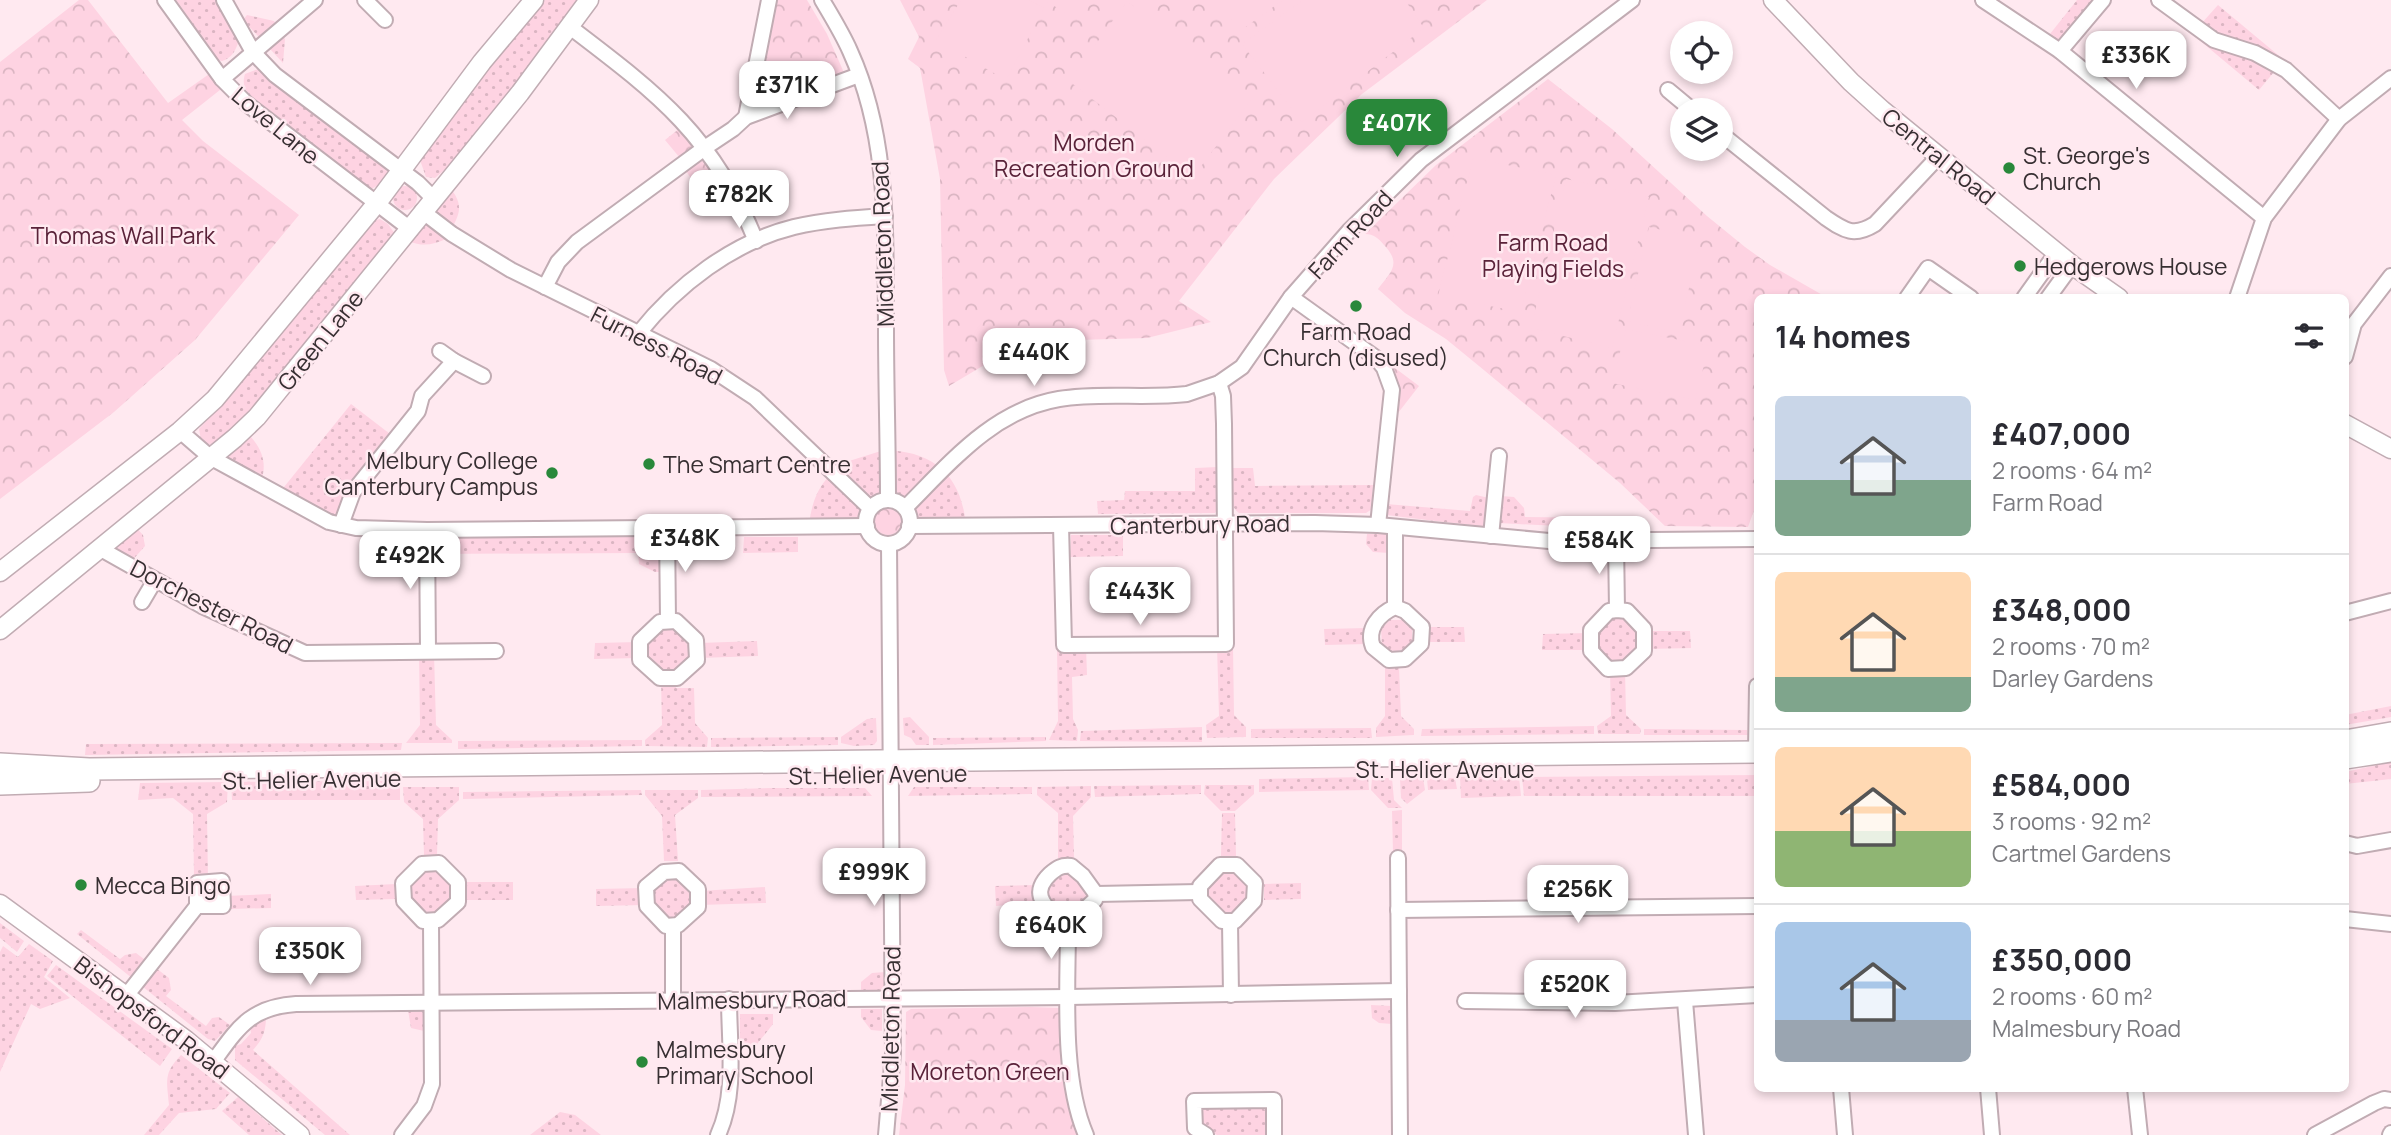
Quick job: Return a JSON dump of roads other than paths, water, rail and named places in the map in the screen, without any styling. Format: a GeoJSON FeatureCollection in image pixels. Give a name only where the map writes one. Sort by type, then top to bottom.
{"type":"FeatureCollection","features":[{"type":"Feature","properties":{"kind":"highway"},"geometry":{"type":"LineString","coordinates":[[2349,740],[2391,733]]}},
{"type":"Feature","properties":{"kind":"highway"},"geometry":{"type":"LineString","coordinates":[[2349,757],[2391,751]]}},
{"type":"Feature","properties":{"kind":"highway","name":"St. Helier Avenue"},"geometry":{"type":"LineString","coordinates":[[0,783],[1754,752]]}},
{"type":"Feature","properties":{"kind":"highway","name":"St. Helier Avenue"},"geometry":{"type":"LineString","coordinates":[[0,764],[89,769],[839,760],[891,768],[1754,765]]}},
{"type":"Feature","properties":{"kind":"main road","name":"Green Lane"},"geometry":{"type":"LineString","coordinates":[[0,572],[180,430],[215,399],[377,203],[482,62],[534,0]]}},
{"type":"Feature","properties":{"kind":"main road","name":"Green Lane"},"geometry":{"type":"LineString","coordinates":[[0,629],[257,418],[520,93],[589,0]]}},
{"type":"Feature","properties":{"kind":"main road","name":"Central Road"},"geometry":{"type":"LineString","coordinates":[[1773,0],[1851,82],[2057,253],[2113,294]]}},
{"type":"Feature","properties":{"kind":"main road"},"geometry":{"type":"LineString","coordinates":[[2349,426],[2391,449]]}},
{"type":"Feature","properties":{"kind":"main road","name":"Bishopsford Road"},"geometry":{"type":"LineString","coordinates":[[0,904],[212,1062],[300,1135]]}},
{"type":"Feature","properties":{"kind":"street","name":"Love Lane"},"geometry":{"type":"LineString","coordinates":[[165,0],[222,79],[247,104],[409,228]]}},
{"type":"Feature","properties":{"kind":"street","name":"Love Lane"},"geometry":{"type":"LineString","coordinates":[[224,0],[253,52],[275,75],[401,170],[428,204]]}},
{"type":"Feature","properties":{"kind":"street"},"geometry":{"type":"LineString","coordinates":[[222,79],[315,0]]}},
{"type":"Feature","properties":{"kind":"street"},"geometry":{"type":"LineString","coordinates":[[365,0],[385,20]]}},
{"type":"Feature","properties":{"kind":"street"},"geometry":{"type":"LineString","coordinates":[[746,117],[769,0]]}},
{"type":"Feature","properties":{"kind":"street","name":"Middleton Road"},"geometry":{"type":"LineString","coordinates":[[822,0],[850,51],[878,142],[885,216],[888,500]]}},
{"type":"Feature","properties":{"kind":"street"},"geometry":{"type":"LineString","coordinates":[[1983,0],[2060,51],[2264,218]]}},
{"type":"Feature","properties":{"kind":"street"},"geometry":{"type":"LineString","coordinates":[[2060,51],[2103,0]]}},
{"type":"Feature","properties":{"kind":"street"},"geometry":{"type":"LineString","coordinates":[[2159,0],[2214,40],[2270,59],[2286,69],[2339,119]]}},
{"type":"Feature","properties":{"kind":"street","name":"Farm Road"},"geometry":{"type":"LineString","coordinates":[[1219,383],[1242,366],[1291,297],[1349,231],[1421,160],[1625,2]]}},
{"type":"Feature","properties":{"kind":"street"},"geometry":{"type":"LineString","coordinates":[[570,27],[652,91],[706,147],[740,203],[756,241]]}},
{"type":"Feature","properties":{"kind":"street"},"geometry":{"type":"LineString","coordinates":[[545,287],[558,262],[578,242],[746,117],[859,75]]}},
{"type":"Feature","properties":{"kind":"street"},"geometry":{"type":"LineString","coordinates":[[2238,294],[2264,218],[2339,119],[2391,78]]}},
{"type":"Feature","properties":{"kind":"street"},"geometry":{"type":"LineString","coordinates":[[1668,90],[1678,98]]}},
{"type":"Feature","properties":{"kind":"street"},"geometry":{"type":"LineString","coordinates":[[1733,143],[1826,218],[1843,230],[1853,232],[1866,230],[1875,224],[1939,156]]}},
{"type":"Feature","properties":{"kind":"street","name":"Furness Road"},"geometry":{"type":"LineString","coordinates":[[428,204],[452,234],[511,270],[711,369],[755,398],[870,508]]}},
{"type":"Feature","properties":{"kind":"street"},"geometry":{"type":"LineString","coordinates":[[638,334],[655,312],[681,288],[718,261],[756,241],[793,227],[842,218],[885,216]]}},
{"type":"Feature","properties":{"kind":"street"},"geometry":{"type":"LineString","coordinates":[[2027,294],[2057,253]]}},
{"type":"Feature","properties":{"kind":"street"},"geometry":{"type":"LineString","coordinates":[[2051,294],[2072,265]]}},
{"type":"Feature","properties":{"kind":"street"},"geometry":{"type":"LineString","coordinates":[[1910,294],[1928,268],[1965,294]]}},
{"type":"Feature","properties":{"kind":"street"},"geometry":{"type":"LineString","coordinates":[[2349,342],[2354,324],[2391,276]]}},
{"type":"Feature","properties":{"kind":"street"},"geometry":{"type":"LineString","coordinates":[[1291,297],[1376,358],[1389,378],[1392,390],[1378,525]]}},
{"type":"Feature","properties":{"kind":"street"},"geometry":{"type":"LineString","coordinates":[[440,351],[483,376]]}},
{"type":"Feature","properties":{"kind":"street"},"geometry":{"type":"LineString","coordinates":[[341,525],[353,492],[418,411],[422,396],[454,361]]}},
{"type":"Feature","properties":{"kind":"street"},"geometry":{"type":"LineString","coordinates":[[905,508],[965,446],[1000,421],[1030,408],[1059,399],[1187,394],[1219,383],[1223,396],[1224,424],[1226,644],[1064,645],[1061,525]]}},
{"type":"Feature","properties":{"kind":"street"},"geometry":{"type":"LineString","coordinates":[[180,430],[210,457],[329,522],[341,525],[370,529],[427,530],[867,526]]}},
{"type":"Feature","properties":{"kind":"street"},"geometry":{"type":"LineString","coordinates":[[1491,536],[1499,456]]}},
{"type":"Feature","properties":{"kind":"street"},"geometry":{"type":"LineString","coordinates":[[888,500],[905,508],[909,516],[908,533],[902,539],[888,544],[877,540],[867,526],[870,508],[888,500]]}},
{"type":"Feature","properties":{"kind":"street","name":"Canterbury Road"},"geometry":{"type":"LineString","coordinates":[[909,526],[1315,523],[1378,525],[1549,541],[1754,539]]}},
{"type":"Feature","properties":{"kind":"street"},"geometry":{"type":"LineString","coordinates":[[667,527],[668,621]]}},
{"type":"Feature","properties":{"kind":"street"},"geometry":{"type":"LineString","coordinates":[[1395,527],[1395,607]]}},
{"type":"Feature","properties":{"kind":"street"},"geometry":{"type":"LineString","coordinates":[[427,530],[428,651]]}},
{"type":"Feature","properties":{"kind":"street"},"geometry":{"type":"LineString","coordinates":[[1616,541],[1617,610]]}},
{"type":"Feature","properties":{"kind":"street","name":"Middleton Road"},"geometry":{"type":"LineString","coordinates":[[886,1135],[892,1075],[888,544]]}},
{"type":"Feature","properties":{"kind":"street","name":"Dorchester Road"},"geometry":{"type":"LineString","coordinates":[[99,548],[202,606],[305,653],[496,651]]}},
{"type":"Feature","properties":{"kind":"street"},"geometry":{"type":"LineString","coordinates":[[142,602],[155,580]]}},
{"type":"Feature","properties":{"kind":"street"},"geometry":{"type":"LineString","coordinates":[[2349,612],[2391,601]]}},
{"type":"Feature","properties":{"kind":"street"},"geometry":{"type":"LineString","coordinates":[[1617,610],[1627,611],[1644,629],[1644,651],[1626,668],[1608,669],[1591,651],[1591,630],[1609,611],[1617,610]]}},
{"type":"Feature","properties":{"kind":"street"},"geometry":{"type":"LineString","coordinates":[[668,621],[676,621],[696,640],[697,660],[677,678],[660,678],[640,660],[640,640],[660,622],[668,621]]}},
{"type":"Feature","properties":{"kind":"street"},"geometry":{"type":"LineString","coordinates":[[2349,844],[2357,846],[2391,840]]}},
{"type":"Feature","properties":{"kind":"street"},"geometry":{"type":"LineString","coordinates":[[1398,858],[1400,1135]]}},
{"type":"Feature","properties":{"kind":"street"},"geometry":{"type":"LineString","coordinates":[[439,863],[458,883],[458,902],[438,920],[431,921],[423,921],[404,901],[403,883],[422,864],[439,863]]}},
{"type":"Feature","properties":{"kind":"street"},"geometry":{"type":"LineString","coordinates":[[1220,865],[1237,865],[1255,883],[1254,901],[1235,921],[1230,922],[1222,921],[1200,899],[1199,892],[1200,886],[1220,865]]}},
{"type":"Feature","properties":{"kind":"street"},"geometry":{"type":"LineString","coordinates":[[1068,924],[1060,923],[1043,904],[1040,890],[1046,878],[1058,867],[1070,866],[1083,876],[1096,894]]}},
{"type":"Feature","properties":{"kind":"street"},"geometry":{"type":"LineString","coordinates":[[1096,894],[1199,892]]}},
{"type":"Feature","properties":{"kind":"street"},"geometry":{"type":"LineString","coordinates":[[1086,1135],[1073,1095],[1071,1079],[1068,924],[1094,900],[1096,894]]}},
{"type":"Feature","properties":{"kind":"street"},"geometry":{"type":"LineString","coordinates":[[126,996],[197,906]]}},
{"type":"Feature","properties":{"kind":"street"},"geometry":{"type":"LineString","coordinates":[[1398,910],[1754,906]]}},
{"type":"Feature","properties":{"kind":"street"},"geometry":{"type":"LineString","coordinates":[[2349,919],[2391,924]]}},
{"type":"Feature","properties":{"kind":"street"},"geometry":{"type":"LineString","coordinates":[[402,1135],[424,1106],[432,1084],[431,921]]}},
{"type":"Feature","properties":{"kind":"street"},"geometry":{"type":"LineString","coordinates":[[1230,922],[1231,995]]}},
{"type":"Feature","properties":{"kind":"street"},"geometry":{"type":"LineString","coordinates":[[673,926],[674,1000]]}},
{"type":"Feature","properties":{"kind":"street","name":"Malmesbury Road"},"geometry":{"type":"LineString","coordinates":[[212,1062],[245,1022],[257,1012],[269,1007],[296,1004],[1069,997],[1399,991]]}},
{"type":"Feature","properties":{"kind":"street"},"geometry":{"type":"LineString","coordinates":[[1465,1001],[1615,1003],[1754,995]]}},
{"type":"Feature","properties":{"kind":"street"},"geometry":{"type":"LineString","coordinates":[[718,1135],[727,1109],[730,1086],[729,999]]}},
{"type":"Feature","properties":{"kind":"street"},"geometry":{"type":"LineString","coordinates":[[1685,1001],[1696,1135]]}},
{"type":"Feature","properties":{"kind":"street"},"geometry":{"type":"LineString","coordinates":[[1841,1092],[1845,1135]]}},
{"type":"Feature","properties":{"kind":"street"},"geometry":{"type":"LineString","coordinates":[[1988,1092],[1992,1135]]}},
{"type":"Feature","properties":{"kind":"street"},"geometry":{"type":"LineString","coordinates":[[2136,1092],[2140,1135]]}},
{"type":"Feature","properties":{"kind":"street"},"geometry":{"type":"LineString","coordinates":[[2315,1135],[2374,1103],[2384,1099],[2391,1100]]}},
{"type":"Feature","properties":{"kind":"street"},"geometry":{"type":"LineString","coordinates":[[1206,1135],[1195,1128],[1194,1101],[1274,1100],[1274,1135]]}},
{"type":"Feature","properties":{"kind":"place","name":"St. George's Church"},"geometry":{"type":"Point","coordinates":[2009,168]}},
{"type":"Feature","properties":{"kind":"place","name":"Hedgerows House"},"geometry":{"type":"Point","coordinates":[2020,266]}},
{"type":"Feature","properties":{"kind":"place","name":"Farm Road Church (disused)"},"geometry":{"type":"Point","coordinates":[1356,306]}},
{"type":"Feature","properties":{"kind":"place","name":"The Smart Centre"},"geometry":{"type":"Point","coordinates":[649,464]}},
{"type":"Feature","properties":{"kind":"place","name":"Melbury College Canterbury Campus"},"geometry":{"type":"Point","coordinates":[552,473]}},
{"type":"Feature","properties":{"kind":"place","name":"Mecca Bingo"},"geometry":{"type":"Point","coordinates":[81,885]}},
{"type":"Feature","properties":{"kind":"place","name":"Malmesbury Primary School"},"geometry":{"type":"Point","coordinates":[642,1062]}},
{"type":"Feature","properties":{"kind":"park label","name":"Morden Recreation Ground"},"geometry":{"type":"Point","coordinates":[1094,155]}},
{"type":"Feature","properties":{"kind":"park label","name":"Thomas Wall Park"},"geometry":{"type":"Point","coordinates":[123,235]}},
{"type":"Feature","properties":{"kind":"park label","name":"Farm Road Playing Fields"},"geometry":{"type":"Point","coordinates":[1553,255]}},
{"type":"Feature","properties":{"kind":"park label","name":"Moreton Green"},"geometry":{"type":"Point","coordinates":[990,1071]}}]}
